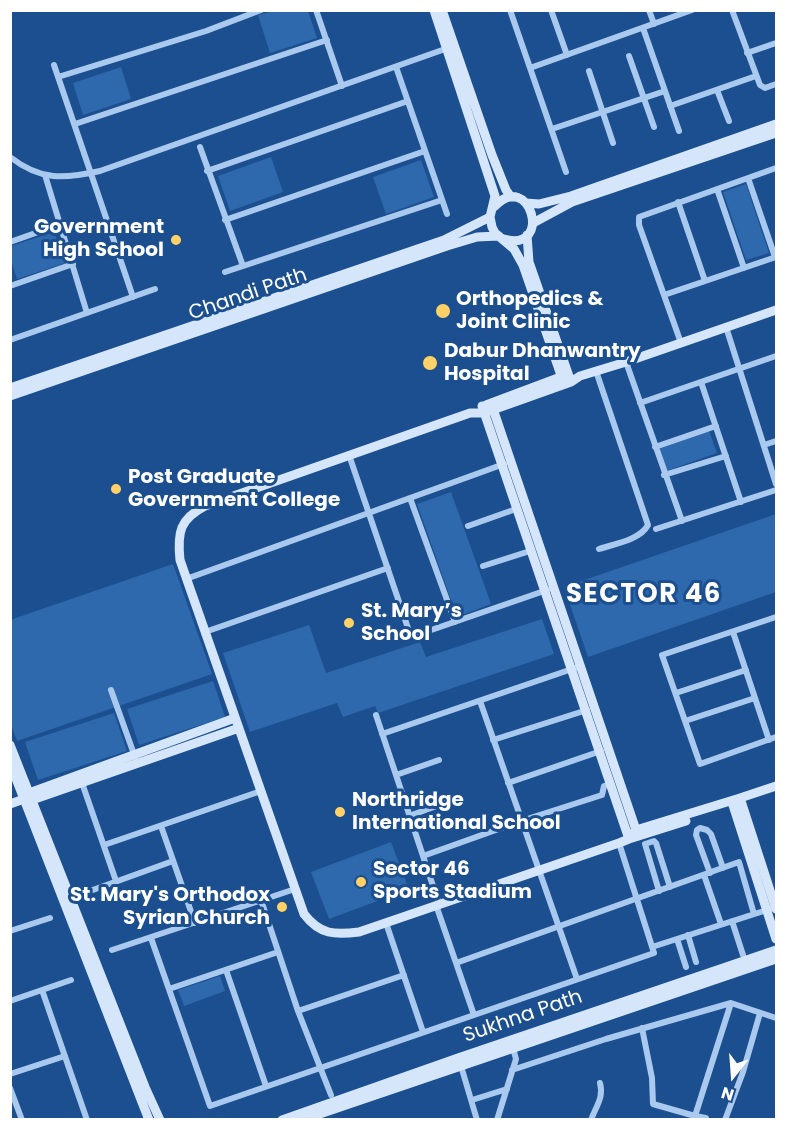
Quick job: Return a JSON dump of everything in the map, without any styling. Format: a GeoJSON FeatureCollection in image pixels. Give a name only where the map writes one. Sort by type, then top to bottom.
{"type":"FeatureCollection","features":[{"type":"Feature","properties":{"kind":"street"},"geometry":{"type":"LineString","coordinates":[[58,77],[206,31],[261,10]]}},
{"type":"Feature","properties":{"kind":"street"},"geometry":{"type":"LineString","coordinates":[[316,10],[342,86]]}},
{"type":"Feature","properties":{"kind":"street"},"geometry":{"type":"LineString","coordinates":[[434,10],[506,190],[512,197],[526,203],[539,204],[571,196],[777,124]]}},
{"type":"Feature","properties":{"kind":"street"},"geometry":{"type":"LineString","coordinates":[[442,10],[451,48],[495,195],[490,217],[492,227],[514,249],[523,265],[566,379]]}},
{"type":"Feature","properties":{"kind":"street"},"geometry":{"type":"LineString","coordinates":[[510,10],[566,172]]}},
{"type":"Feature","properties":{"kind":"street"},"geometry":{"type":"LineString","coordinates":[[649,10],[654,24]]}},
{"type":"Feature","properties":{"kind":"street"},"geometry":{"type":"LineString","coordinates":[[530,68],[692,10]]}},
{"type":"Feature","properties":{"kind":"street"},"geometry":{"type":"LineString","coordinates":[[732,10],[762,87],[777,84]]}},
{"type":"Feature","properties":{"kind":"street"},"geometry":{"type":"LineString","coordinates":[[552,11],[567,55]]}},
{"type":"Feature","properties":{"kind":"street"},"geometry":{"type":"LineString","coordinates":[[643,28],[679,131]]}},
{"type":"Feature","properties":{"kind":"street"},"geometry":{"type":"LineString","coordinates":[[75,124],[327,40]]}},
{"type":"Feature","properties":{"kind":"street"},"geometry":{"type":"LineString","coordinates":[[747,53],[777,43]]}},
{"type":"Feature","properties":{"kind":"street"},"geometry":{"type":"LineString","coordinates":[[10,157],[28,170],[45,175],[74,177],[92,173],[451,48]]}},
{"type":"Feature","properties":{"kind":"street"},"geometry":{"type":"LineString","coordinates":[[629,56],[654,127]]}},
{"type":"Feature","properties":{"kind":"street"},"geometry":{"type":"LineString","coordinates":[[54,65],[133,297]]}},
{"type":"Feature","properties":{"kind":"street"},"geometry":{"type":"LineString","coordinates":[[396,67],[447,214]]}},
{"type":"Feature","properties":{"kind":"street"},"geometry":{"type":"LineString","coordinates":[[589,71],[613,143]]}},
{"type":"Feature","properties":{"kind":"street"},"geometry":{"type":"LineString","coordinates":[[670,106],[756,76]]}},
{"type":"Feature","properties":{"kind":"street"},"geometry":{"type":"LineString","coordinates":[[717,90],[729,121]]}},
{"type":"Feature","properties":{"kind":"street"},"geometry":{"type":"LineString","coordinates":[[552,129],[665,91]]}},
{"type":"Feature","properties":{"kind":"street"},"geometry":{"type":"LineString","coordinates":[[207,171],[408,101]]}},
{"type":"Feature","properties":{"kind":"street"},"geometry":{"type":"LineString","coordinates":[[533,222],[572,202],[777,133]]}},
{"type":"Feature","properties":{"kind":"street"},"geometry":{"type":"LineString","coordinates":[[200,147],[243,266]]}},
{"type":"Feature","properties":{"kind":"street"},"geometry":{"type":"LineString","coordinates":[[225,220],[425,151]]}},
{"type":"Feature","properties":{"kind":"street"},"geometry":{"type":"LineString","coordinates":[[681,343],[638,220],[644,214],[777,168]]}},
{"type":"Feature","properties":{"kind":"street"},"geometry":{"type":"LineString","coordinates":[[45,175],[87,313]]}},
{"type":"Feature","properties":{"kind":"street"},"geometry":{"type":"LineString","coordinates":[[663,295],[776,257],[748,178]]}},
{"type":"Feature","properties":{"kind":"street"},"geometry":{"type":"LineString","coordinates":[[717,189],[744,268]]}},
{"type":"Feature","properties":{"kind":"street"},"geometry":{"type":"LineString","coordinates":[[494,207],[504,199],[512,197]]}},
{"type":"Feature","properties":{"kind":"street"},"geometry":{"type":"LineString","coordinates":[[225,272],[442,200]]}},
{"type":"Feature","properties":{"kind":"street"},"geometry":{"type":"LineString","coordinates":[[678,202],[705,281]]}},
{"type":"Feature","properties":{"kind":"street"},"geometry":{"type":"LineString","coordinates":[[501,238],[520,239],[527,234],[533,222],[532,211],[526,203]]}},
{"type":"Feature","properties":{"kind":"street","name":"Chandi Path"},"geometry":{"type":"LineString","coordinates":[[10,388],[444,240],[490,217]]}},
{"type":"Feature","properties":{"kind":"street"},"geometry":{"type":"LineString","coordinates":[[10,242],[61,224]]}},
{"type":"Feature","properties":{"kind":"street"},"geometry":{"type":"LineString","coordinates":[[527,234],[529,262],[566,379]]}},
{"type":"Feature","properties":{"kind":"street","name":"Chandi Path"},"geometry":{"type":"LineString","coordinates":[[10,396],[447,246],[477,237],[501,238]]}},
{"type":"Feature","properties":{"kind":"street"},"geometry":{"type":"LineString","coordinates":[[10,286],[73,264]]}},
{"type":"Feature","properties":{"kind":"street"},"geometry":{"type":"LineString","coordinates":[[10,340],[155,290]]}},
{"type":"Feature","properties":{"kind":"street"},"geometry":{"type":"LineString","coordinates":[[740,798],[733,805],[359,932],[340,934],[313,926],[304,914],[295,889],[186,579],[178,545],[182,528],[190,513],[205,506],[566,379],[626,362],[777,310]]}},
{"type":"Feature","properties":{"kind":"street"},"geometry":{"type":"LineString","coordinates":[[726,327],[777,484]]}},
{"type":"Feature","properties":{"kind":"street"},"geometry":{"type":"LineString","coordinates":[[640,403],[777,356]]}},
{"type":"Feature","properties":{"kind":"street"},"geometry":{"type":"LineString","coordinates":[[626,362],[682,521]]}},
{"type":"Feature","properties":{"kind":"street"},"geometry":{"type":"LineString","coordinates":[[596,371],[648,525],[645,531],[638,536],[599,549]]}},
{"type":"Feature","properties":{"kind":"street"},"geometry":{"type":"LineString","coordinates":[[701,381],[741,502]]}},
{"type":"Feature","properties":{"kind":"street"},"geometry":{"type":"LineString","coordinates":[[151,938],[210,1106],[654,953],[637,899],[610,784],[598,752],[589,710],[506,463],[485,409]]}},
{"type":"Feature","properties":{"kind":"street"},"geometry":{"type":"LineString","coordinates":[[655,447],[716,426]]}},
{"type":"Feature","properties":{"kind":"street"},"geometry":{"type":"LineString","coordinates":[[764,445],[777,441]]}},
{"type":"Feature","properties":{"kind":"street"},"geometry":{"type":"LineString","coordinates":[[349,455],[411,637],[549,589]]}},
{"type":"Feature","properties":{"kind":"street"},"geometry":{"type":"LineString","coordinates":[[664,475],[726,456]]}},
{"type":"Feature","properties":{"kind":"street"},"geometry":{"type":"LineString","coordinates":[[186,579],[506,463]]}},
{"type":"Feature","properties":{"kind":"street"},"geometry":{"type":"LineString","coordinates":[[506,463],[516,509],[530,551],[549,589]]}},
{"type":"Feature","properties":{"kind":"street"},"geometry":{"type":"LineString","coordinates":[[656,529],[777,490]]}},
{"type":"Feature","properties":{"kind":"street"},"geometry":{"type":"LineString","coordinates":[[410,498],[454,622]]}},
{"type":"Feature","properties":{"kind":"street"},"geometry":{"type":"LineString","coordinates":[[468,526],[516,509]]}},
{"type":"Feature","properties":{"kind":"street"},"geometry":{"type":"LineString","coordinates":[[483,566],[530,551]]}},
{"type":"Feature","properties":{"kind":"street"},"geometry":{"type":"LineString","coordinates":[[205,632],[388,568]]}},
{"type":"Feature","properties":{"kind":"street"},"geometry":{"type":"LineString","coordinates":[[776,620],[662,655],[700,764],[777,737]]}},
{"type":"Feature","properties":{"kind":"street"},"geometry":{"type":"LineString","coordinates":[[733,632],[769,740]]}},
{"type":"Feature","properties":{"kind":"street"},"geometry":{"type":"LineString","coordinates":[[382,734],[575,668]]}},
{"type":"Feature","properties":{"kind":"street"},"geometry":{"type":"LineString","coordinates":[[676,693],[746,670]]}},
{"type":"Feature","properties":{"kind":"street"},"geometry":{"type":"LineString","coordinates":[[111,690],[136,759]]}},
{"type":"Feature","properties":{"kind":"street"},"geometry":{"type":"LineString","coordinates":[[685,721],[755,698]]}},
{"type":"Feature","properties":{"kind":"street"},"geometry":{"type":"LineString","coordinates":[[480,701],[577,980]]}},
{"type":"Feature","properties":{"kind":"street"},"geometry":{"type":"LineString","coordinates":[[493,740],[589,710]]}},
{"type":"Feature","properties":{"kind":"street"},"geometry":{"type":"LineString","coordinates":[[589,710],[608,749],[636,830]]}},
{"type":"Feature","properties":{"kind":"street"},"geometry":{"type":"LineString","coordinates":[[376,715],[474,1015]]}},
{"type":"Feature","properties":{"kind":"street"},"geometry":{"type":"LineString","coordinates":[[10,804],[237,723]]}},
{"type":"Feature","properties":{"kind":"street"},"geometry":{"type":"LineString","coordinates":[[10,745],[149,1119]]}},
{"type":"Feature","properties":{"kind":"street"},"geometry":{"type":"LineString","coordinates":[[508,783],[608,749]]}},
{"type":"Feature","properties":{"kind":"street"},"geometry":{"type":"LineString","coordinates":[[396,775],[439,760]]}},
{"type":"Feature","properties":{"kind":"street"},"geometry":{"type":"LineString","coordinates":[[10,763],[29,797],[145,1087],[160,1119]]}},
{"type":"Feature","properties":{"kind":"street"},"geometry":{"type":"LineString","coordinates":[[80,779],[116,881]]}},
{"type":"Feature","properties":{"kind":"street"},"geometry":{"type":"LineString","coordinates":[[423,856],[602,795],[604,786],[610,784]]}},
{"type":"Feature","properties":{"kind":"street"},"geometry":{"type":"LineString","coordinates":[[624,841],[636,830],[777,786]]}},
{"type":"Feature","properties":{"kind":"street"},"geometry":{"type":"LineString","coordinates":[[104,845],[261,791]]}},
{"type":"Feature","properties":{"kind":"street"},"geometry":{"type":"LineString","coordinates":[[740,798],[773,909],[777,939]]}},
{"type":"Feature","properties":{"kind":"street"},"geometry":{"type":"LineString","coordinates":[[409,816],[453,800]]}},
{"type":"Feature","properties":{"kind":"street"},"geometry":{"type":"LineString","coordinates":[[733,805],[773,909]]}},
{"type":"Feature","properties":{"kind":"street"},"geometry":{"type":"LineString","coordinates":[[161,826],[195,922]]}},
{"type":"Feature","properties":{"kind":"street"},"geometry":{"type":"LineString","coordinates":[[721,924],[696,835],[700,828],[711,834],[723,868]]}},
{"type":"Feature","properties":{"kind":"street"},"geometry":{"type":"LineString","coordinates":[[659,891],[645,844],[648,842],[656,843],[670,887]]}},
{"type":"Feature","properties":{"kind":"street"},"geometry":{"type":"LineString","coordinates":[[90,891],[173,861]]}},
{"type":"Feature","properties":{"kind":"street"},"geometry":{"type":"LineString","coordinates":[[456,963],[739,862],[754,914]]}},
{"type":"Feature","properties":{"kind":"street"},"geometry":{"type":"LineString","coordinates":[[112,950],[295,889]]}},
{"type":"Feature","properties":{"kind":"street"},"geometry":{"type":"LineString","coordinates":[[261,900],[298,1011],[331,1095]]}},
{"type":"Feature","properties":{"kind":"street"},"geometry":{"type":"LineString","coordinates":[[652,947],[773,909]]}},
{"type":"Feature","properties":{"kind":"street"},"geometry":{"type":"LineString","coordinates":[[11,928],[50,918]]}},
{"type":"Feature","properties":{"kind":"street"},"geometry":{"type":"LineString","coordinates":[[732,921],[743,955]]}},
{"type":"Feature","properties":{"kind":"street"},"geometry":{"type":"LineString","coordinates":[[386,923],[423,1032]]}},
{"type":"Feature","properties":{"kind":"street"},"geometry":{"type":"LineString","coordinates":[[688,935],[696,962]]}},
{"type":"Feature","properties":{"kind":"street"},"geometry":{"type":"LineString","coordinates":[[677,939],[686,967]]}},
{"type":"Feature","properties":{"kind":"street","name":"Sukhna Path"},"geometry":{"type":"LineString","coordinates":[[282,1119],[777,950]]}},
{"type":"Feature","properties":{"kind":"street"},"geometry":{"type":"LineString","coordinates":[[169,989],[278,952]]}},
{"type":"Feature","properties":{"kind":"street","name":"Sukhna Path"},"geometry":{"type":"LineString","coordinates":[[302,1119],[777,959]]}},
{"type":"Feature","properties":{"kind":"street"},"geometry":{"type":"LineString","coordinates":[[226,970],[266,1086]]}},
{"type":"Feature","properties":{"kind":"street"},"geometry":{"type":"LineString","coordinates":[[298,1011],[404,975]]}},
{"type":"Feature","properties":{"kind":"street"},"geometry":{"type":"LineString","coordinates":[[10,1001],[71,980]]}},
{"type":"Feature","properties":{"kind":"street"},"geometry":{"type":"LineString","coordinates":[[42,990],[87,1119]]}},
{"type":"Feature","properties":{"kind":"street"},"geometry":{"type":"LineString","coordinates":[[512,1070],[642,1028],[731,1003],[777,1018]]}},
{"type":"Feature","properties":{"kind":"street"},"geometry":{"type":"LineString","coordinates":[[694,1116],[731,1003]]}},
{"type":"Feature","properties":{"kind":"street"},"geometry":{"type":"LineString","coordinates":[[725,1119],[743,1071],[760,1013]]}},
{"type":"Feature","properties":{"kind":"street"},"geometry":{"type":"LineString","coordinates":[[642,1028],[652,1078],[653,1104],[708,1119]]}},
{"type":"Feature","properties":{"kind":"street"},"geometry":{"type":"LineString","coordinates":[[497,1119],[516,1059],[513,1048]]}},
{"type":"Feature","properties":{"kind":"street"},"geometry":{"type":"LineString","coordinates":[[10,1074],[65,1056]]}},
{"type":"Feature","properties":{"kind":"street"},"geometry":{"type":"LineString","coordinates":[[461,1066],[477,1119]]}},
{"type":"Feature","properties":{"kind":"street"},"geometry":{"type":"LineString","coordinates":[[591,1119],[602,1096],[600,1083]]}},
{"type":"Feature","properties":{"kind":"street"},"geometry":{"type":"LineString","coordinates":[[10,1088],[22,1119]]}},
{"type":"Feature","properties":{"kind":"street"},"geometry":{"type":"LineString","coordinates":[[472,1101],[507,1089]]}},
{"type":"Feature","properties":{"kind":"shaded area"},"geometry":{"type":"Polygon","coordinates":[[[273,11],[308,11],[317,38],[270,53],[258,15],[273,11]]]}},
{"type":"Feature","properties":{"kind":"shaded area"},"geometry":{"type":"Polygon","coordinates":[[[121,67],[131,99],[83,115],[73,83],[121,67]]]}},
{"type":"Feature","properties":{"kind":"shaded area"},"geometry":{"type":"Polygon","coordinates":[[[271,157],[283,192],[230,211],[218,176],[271,157]]]}},
{"type":"Feature","properties":{"kind":"shaded area"},"geometry":{"type":"Polygon","coordinates":[[[421,160],[434,197],[386,214],[373,177],[421,160]]]}},
{"type":"Feature","properties":{"kind":"shaded area"},"geometry":{"type":"Polygon","coordinates":[[[746,184],[769,253],[746,260],[723,192],[746,184]]]}},
{"type":"Feature","properties":{"kind":"shaded area"},"geometry":{"type":"Polygon","coordinates":[[[54,232],[65,263],[17,279],[11,261],[11,246],[54,232]]]}},
{"type":"Feature","properties":{"kind":"shaded area"},"geometry":{"type":"Polygon","coordinates":[[[709,431],[717,453],[666,471],[659,449],[709,431]]]}},
{"type":"Feature","properties":{"kind":"shaded area"},"geometry":{"type":"Polygon","coordinates":[[[451,492],[491,604],[457,617],[417,504],[451,492]]]}},
{"type":"Feature","properties":{"kind":"shaded area"},"geometry":{"type":"Polygon","coordinates":[[[776,514],[776,592],[588,657],[564,587],[776,514]]]}},
{"type":"Feature","properties":{"kind":"shaded area"},"geometry":{"type":"Polygon","coordinates":[[[173,564],[212,674],[17,741],[10,722],[10,620],[173,564]]]}},
{"type":"Feature","properties":{"kind":"shaded area"},"geometry":{"type":"Polygon","coordinates":[[[542,619],[554,654],[378,713],[375,706],[343,717],[337,703],[250,732],[223,653],[309,625],[326,673],[420,642],[426,657],[542,619]]]}},
{"type":"Feature","properties":{"kind":"shaded area"},"geometry":{"type":"Polygon","coordinates":[[[213,681],[225,717],[139,745],[127,709],[213,681]]]}},
{"type":"Feature","properties":{"kind":"shaded area"},"geometry":{"type":"Polygon","coordinates":[[[114,713],[127,751],[38,780],[25,742],[114,713]]]}},
{"type":"Feature","properties":{"kind":"shaded area","name":"Sector 46 Sports Stadium"},"geometry":{"type":"Polygon","coordinates":[[[391,842],[412,897],[404,891],[329,919],[311,872],[391,842]]]}},
{"type":"Feature","properties":{"kind":"shaded area"},"geometry":{"type":"Polygon","coordinates":[[[220,976],[225,991],[184,1006],[178,990],[220,976]]]}},
{"type":"Feature","properties":{"kind":"place","name":"Government High School"},"geometry":{"type":"Point","coordinates":[176,240]}},
{"type":"Feature","properties":{"kind":"place","name":"Orthopedics & Joint Clinic"},"geometry":{"type":"Point","coordinates":[443,311]}},
{"type":"Feature","properties":{"kind":"place","name":"Dabur Dhanwantry Hospital"},"geometry":{"type":"Point","coordinates":[430,363]}},
{"type":"Feature","properties":{"kind":"place","name":"Post Graduate Government College"},"geometry":{"type":"Point","coordinates":[116,489]}},
{"type":"Feature","properties":{"kind":"place","name":"St. Mary’s School"},"geometry":{"type":"Point","coordinates":[349,623]}},
{"type":"Feature","properties":{"kind":"place","name":"Northridge International School"},"geometry":{"type":"Point","coordinates":[340,812]}},
{"type":"Feature","properties":{"kind":"place","name":"Sector 46 Sports Stadium"},"geometry":{"type":"Point","coordinates":[361,882]}},
{"type":"Feature","properties":{"kind":"place","name":"St. Mary's Orthodox Syrian Church"},"geometry":{"type":"Point","coordinates":[282,907]}},
{"type":"Feature","properties":{"kind":"district","name":"SECTOR 46"},"geometry":{"type":"Point","coordinates":[644,595]}}]}
